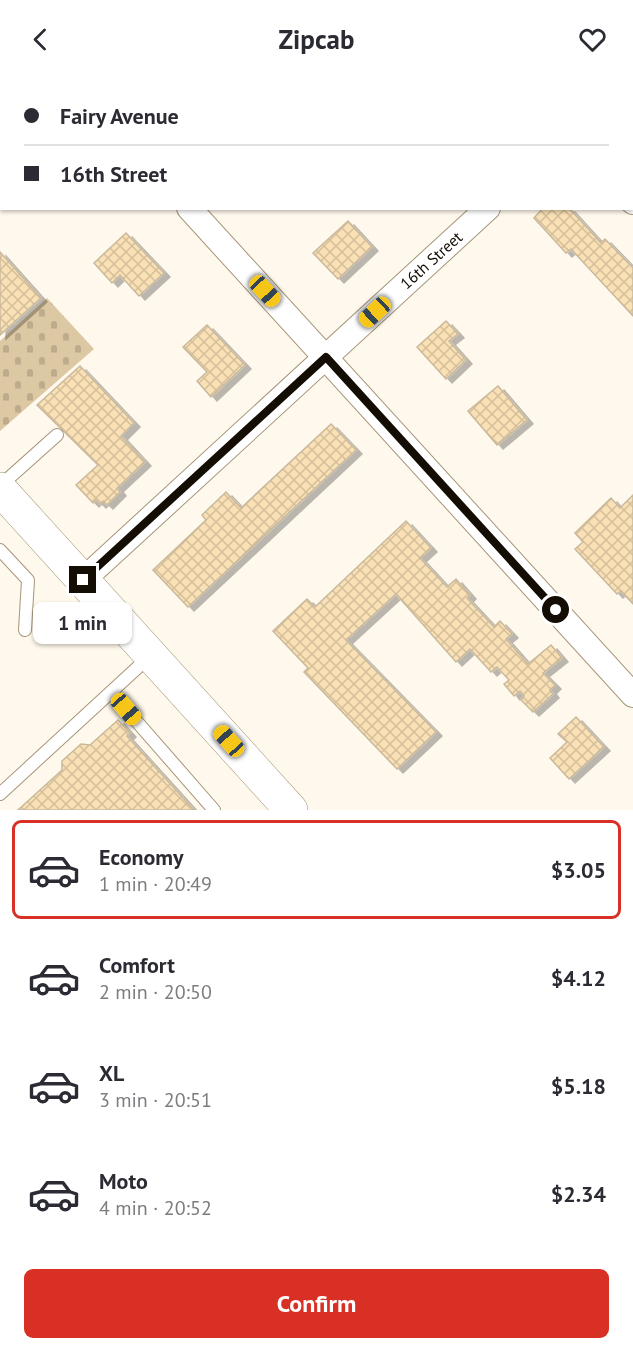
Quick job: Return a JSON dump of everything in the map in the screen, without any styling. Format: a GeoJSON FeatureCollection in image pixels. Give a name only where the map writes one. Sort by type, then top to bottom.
{"type":"FeatureCollection","features":[{"type":"Feature","properties":{"kind":"main road"},"geometry":{"type":"LineString","coordinates":[[0,487],[291,810]]}},
{"type":"Feature","properties":{"kind":"street"},"geometry":{"type":"LineString","coordinates":[[191,210],[633,695]]}},
{"type":"Feature","properties":{"kind":"street","name":"16th Street"},"geometry":{"type":"LineString","coordinates":[[83,580],[486,210]]}},
{"type":"Feature","properties":{"kind":"lane"},"geometry":{"type":"LineString","coordinates":[[0,487],[57,435]]}},
{"type":"Feature","properties":{"kind":"lane"},"geometry":{"type":"LineString","coordinates":[[0,550],[28,580],[25,630]]}},
{"type":"Feature","properties":{"kind":"lane"},"geometry":{"type":"LineString","coordinates":[[0,794],[151,655]]}},
{"type":"Feature","properties":{"kind":"lane"},"geometry":{"type":"LineString","coordinates":[[111,692],[214,810]]}},
{"type":"Feature","properties":{"kind":"green space"},"geometry":{"type":"Polygon","coordinates":[[[47,298],[94,349],[0,431],[0,341],[47,298]]]}},
{"type":"Feature","properties":{"kind":"building"},"geometry":{"type":"Polygon","coordinates":[[[541,210],[571,210],[601,243],[605,239],[633,268],[633,316],[571,249],[566,253],[534,218],[541,210]]]}},
{"type":"Feature","properties":{"kind":"building"},"geometry":{"type":"Polygon","coordinates":[[[348,221],[372,247],[338,279],[313,253],[348,221]]]}},
{"type":"Feature","properties":{"kind":"building"},"geometry":{"type":"Polygon","coordinates":[[[126,233],[164,273],[139,296],[120,275],[112,283],[94,263],[126,233]]]}},
{"type":"Feature","properties":{"kind":"building"},"geometry":{"type":"Polygon","coordinates":[[[0,252],[41,298],[0,335],[0,252]]]}},
{"type":"Feature","properties":{"kind":"building"},"geometry":{"type":"Polygon","coordinates":[[[446,321],[458,334],[449,341],[466,360],[446,379],[417,347],[446,321]]]}},
{"type":"Feature","properties":{"kind":"building"},"geometry":{"type":"Polygon","coordinates":[[[207,325],[245,365],[211,397],[197,381],[207,372],[183,347],[207,325]]]}},
{"type":"Feature","properties":{"kind":"building"},"geometry":{"type":"Polygon","coordinates":[[[80,366],[134,423],[121,436],[145,462],[117,488],[120,492],[107,505],[103,501],[100,504],[96,500],[93,503],[76,485],[98,465],[37,405],[80,366]]]}},
{"type":"Feature","properties":{"kind":"building"},"geometry":{"type":"Polygon","coordinates":[[[498,386],[527,420],[497,445],[468,411],[498,386]]]}},
{"type":"Feature","properties":{"kind":"building"},"geometry":{"type":"Polygon","coordinates":[[[331,424],[356,450],[188,607],[153,570],[206,520],[202,515],[226,492],[241,508],[331,424]]]}},
{"type":"Feature","properties":{"kind":"building"},"geometry":{"type":"Polygon","coordinates":[[[633,495],[633,604],[621,591],[617,594],[575,549],[583,542],[575,533],[611,498],[620,508],[633,495]]]}},
{"type":"Feature","properties":{"kind":"building"},"geometry":{"type":"Polygon","coordinates":[[[406,521],[431,548],[420,558],[447,587],[456,579],[470,595],[467,598],[494,627],[500,621],[512,634],[506,639],[528,664],[551,645],[562,658],[543,673],[555,685],[550,690],[553,694],[533,712],[521,700],[524,696],[520,691],[514,696],[504,684],[509,680],[497,667],[491,672],[470,649],[456,662],[396,594],[346,640],[436,732],[397,769],[304,672],[308,668],[273,631],[307,599],[315,607],[406,521]]]}},
{"type":"Feature","properties":{"kind":"building"},"geometry":{"type":"Polygon","coordinates":[[[576,717],[604,747],[569,779],[550,758],[567,742],[558,734],[576,717]]]}},
{"type":"Feature","properties":{"kind":"building"},"geometry":{"type":"Polygon","coordinates":[[[118,720],[130,733],[127,736],[194,810],[18,810],[62,770],[62,761],[81,744],[90,745],[118,720]]]}},
{"type":"Feature","properties":{"kind":"route"},"geometry":{"type":"LineString","coordinates":[[83,580],[326,357],[556,610]]}}]}
